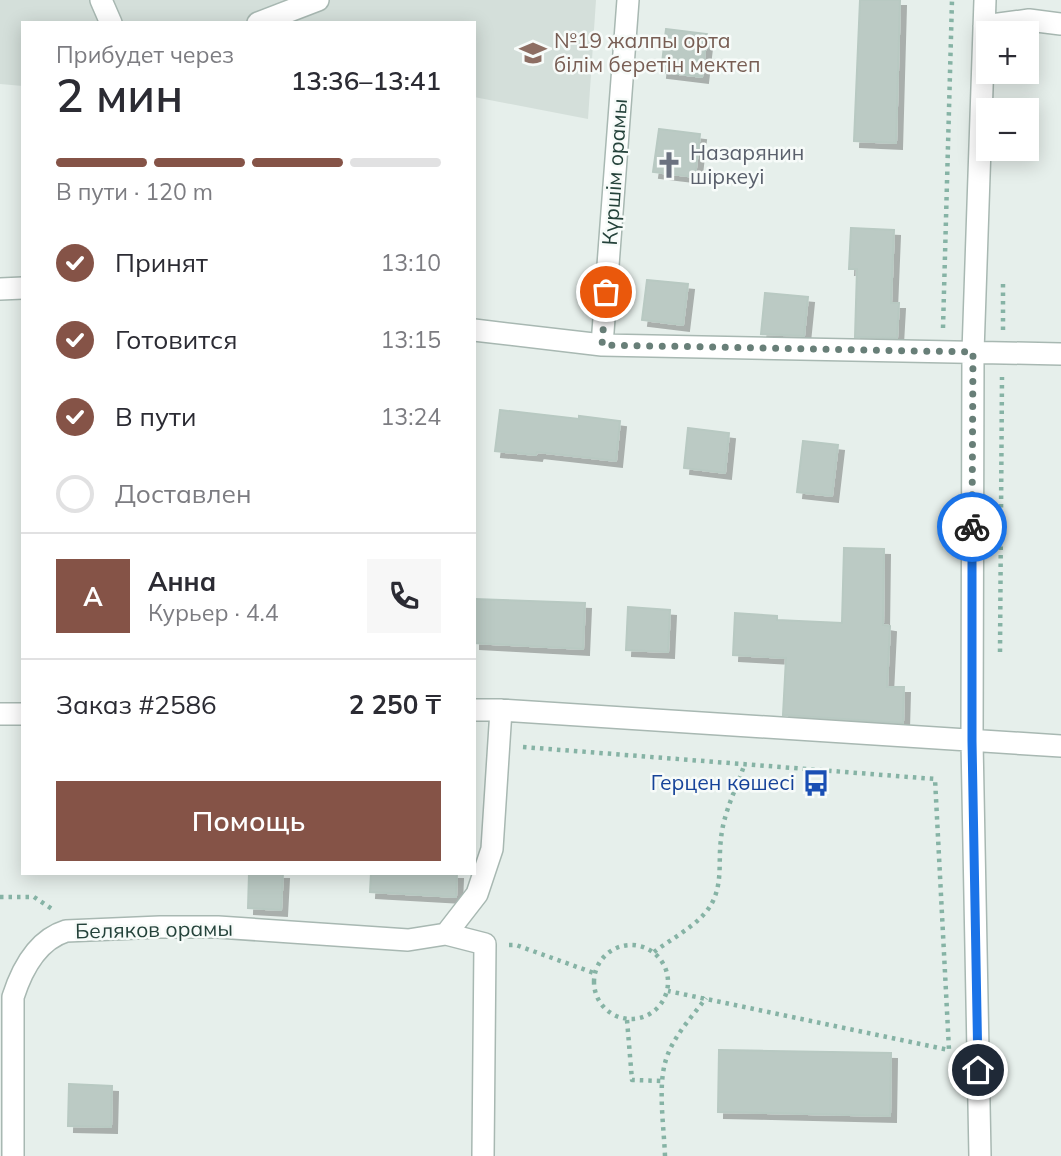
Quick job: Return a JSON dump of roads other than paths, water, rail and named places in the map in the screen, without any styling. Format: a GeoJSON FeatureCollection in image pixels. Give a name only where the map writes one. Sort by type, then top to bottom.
{"type":"FeatureCollection","features":[{"type":"Feature","properties":{"kind":"street"},"geometry":{"type":"LineString","coordinates":[[101,0],[110,21]]}},
{"type":"Feature","properties":{"kind":"street"},"geometry":{"type":"LineString","coordinates":[[262,21],[296,4],[318,0]]}},
{"type":"Feature","properties":{"kind":"street","name":"Күршім орамы"},"geometry":{"type":"LineString","coordinates":[[602,345],[628,0]]}},
{"type":"Feature","properties":{"kind":"street"},"geometry":{"type":"LineString","coordinates":[[984,21],[985,0]]}},
{"type":"Feature","properties":{"kind":"street"},"geometry":{"type":"LineString","coordinates":[[1039,21],[1061,24]]}},
{"type":"Feature","properties":{"kind":"street"},"geometry":{"type":"LineString","coordinates":[[980,1156],[972,741],[973,352],[982,84]]}},
{"type":"Feature","properties":{"kind":"street"},"geometry":{"type":"LineString","coordinates":[[0,289],[21,288]]}},
{"type":"Feature","properties":{"kind":"street"},"geometry":{"type":"LineString","coordinates":[[476,330],[602,345],[1061,354]]}},
{"type":"Feature","properties":{"kind":"street"},"geometry":{"type":"LineString","coordinates":[[476,710],[1061,746]]}},
{"type":"Feature","properties":{"kind":"street"},"geometry":{"type":"LineString","coordinates":[[483,1156],[485,944],[446,934],[477,894],[492,849],[501,710]]}},
{"type":"Feature","properties":{"kind":"street"},"geometry":{"type":"LineString","coordinates":[[0,714],[21,714]]}},
{"type":"Feature","properties":{"kind":"street","name":"Беляков орамы"},"geometry":{"type":"LineString","coordinates":[[13,1156],[13,997],[17,984],[37,950],[55,935],[66,931],[160,927],[218,927],[408,940],[446,934]]}},
{"type":"Feature","properties":{"kind":"place","name":"№19 жалпы орта білім беретін мектеп"},"geometry":{"type":"Point","coordinates":[533,53]}},
{"type":"Feature","properties":{"kind":"place","name":"Назарянин шіркеуі"},"geometry":{"type":"Point","coordinates":[669,165]}},
{"type":"Feature","properties":{"kind":"place","name":"Герцен көшесі"},"geometry":{"type":"Point","coordinates":[816,783]}}]}
